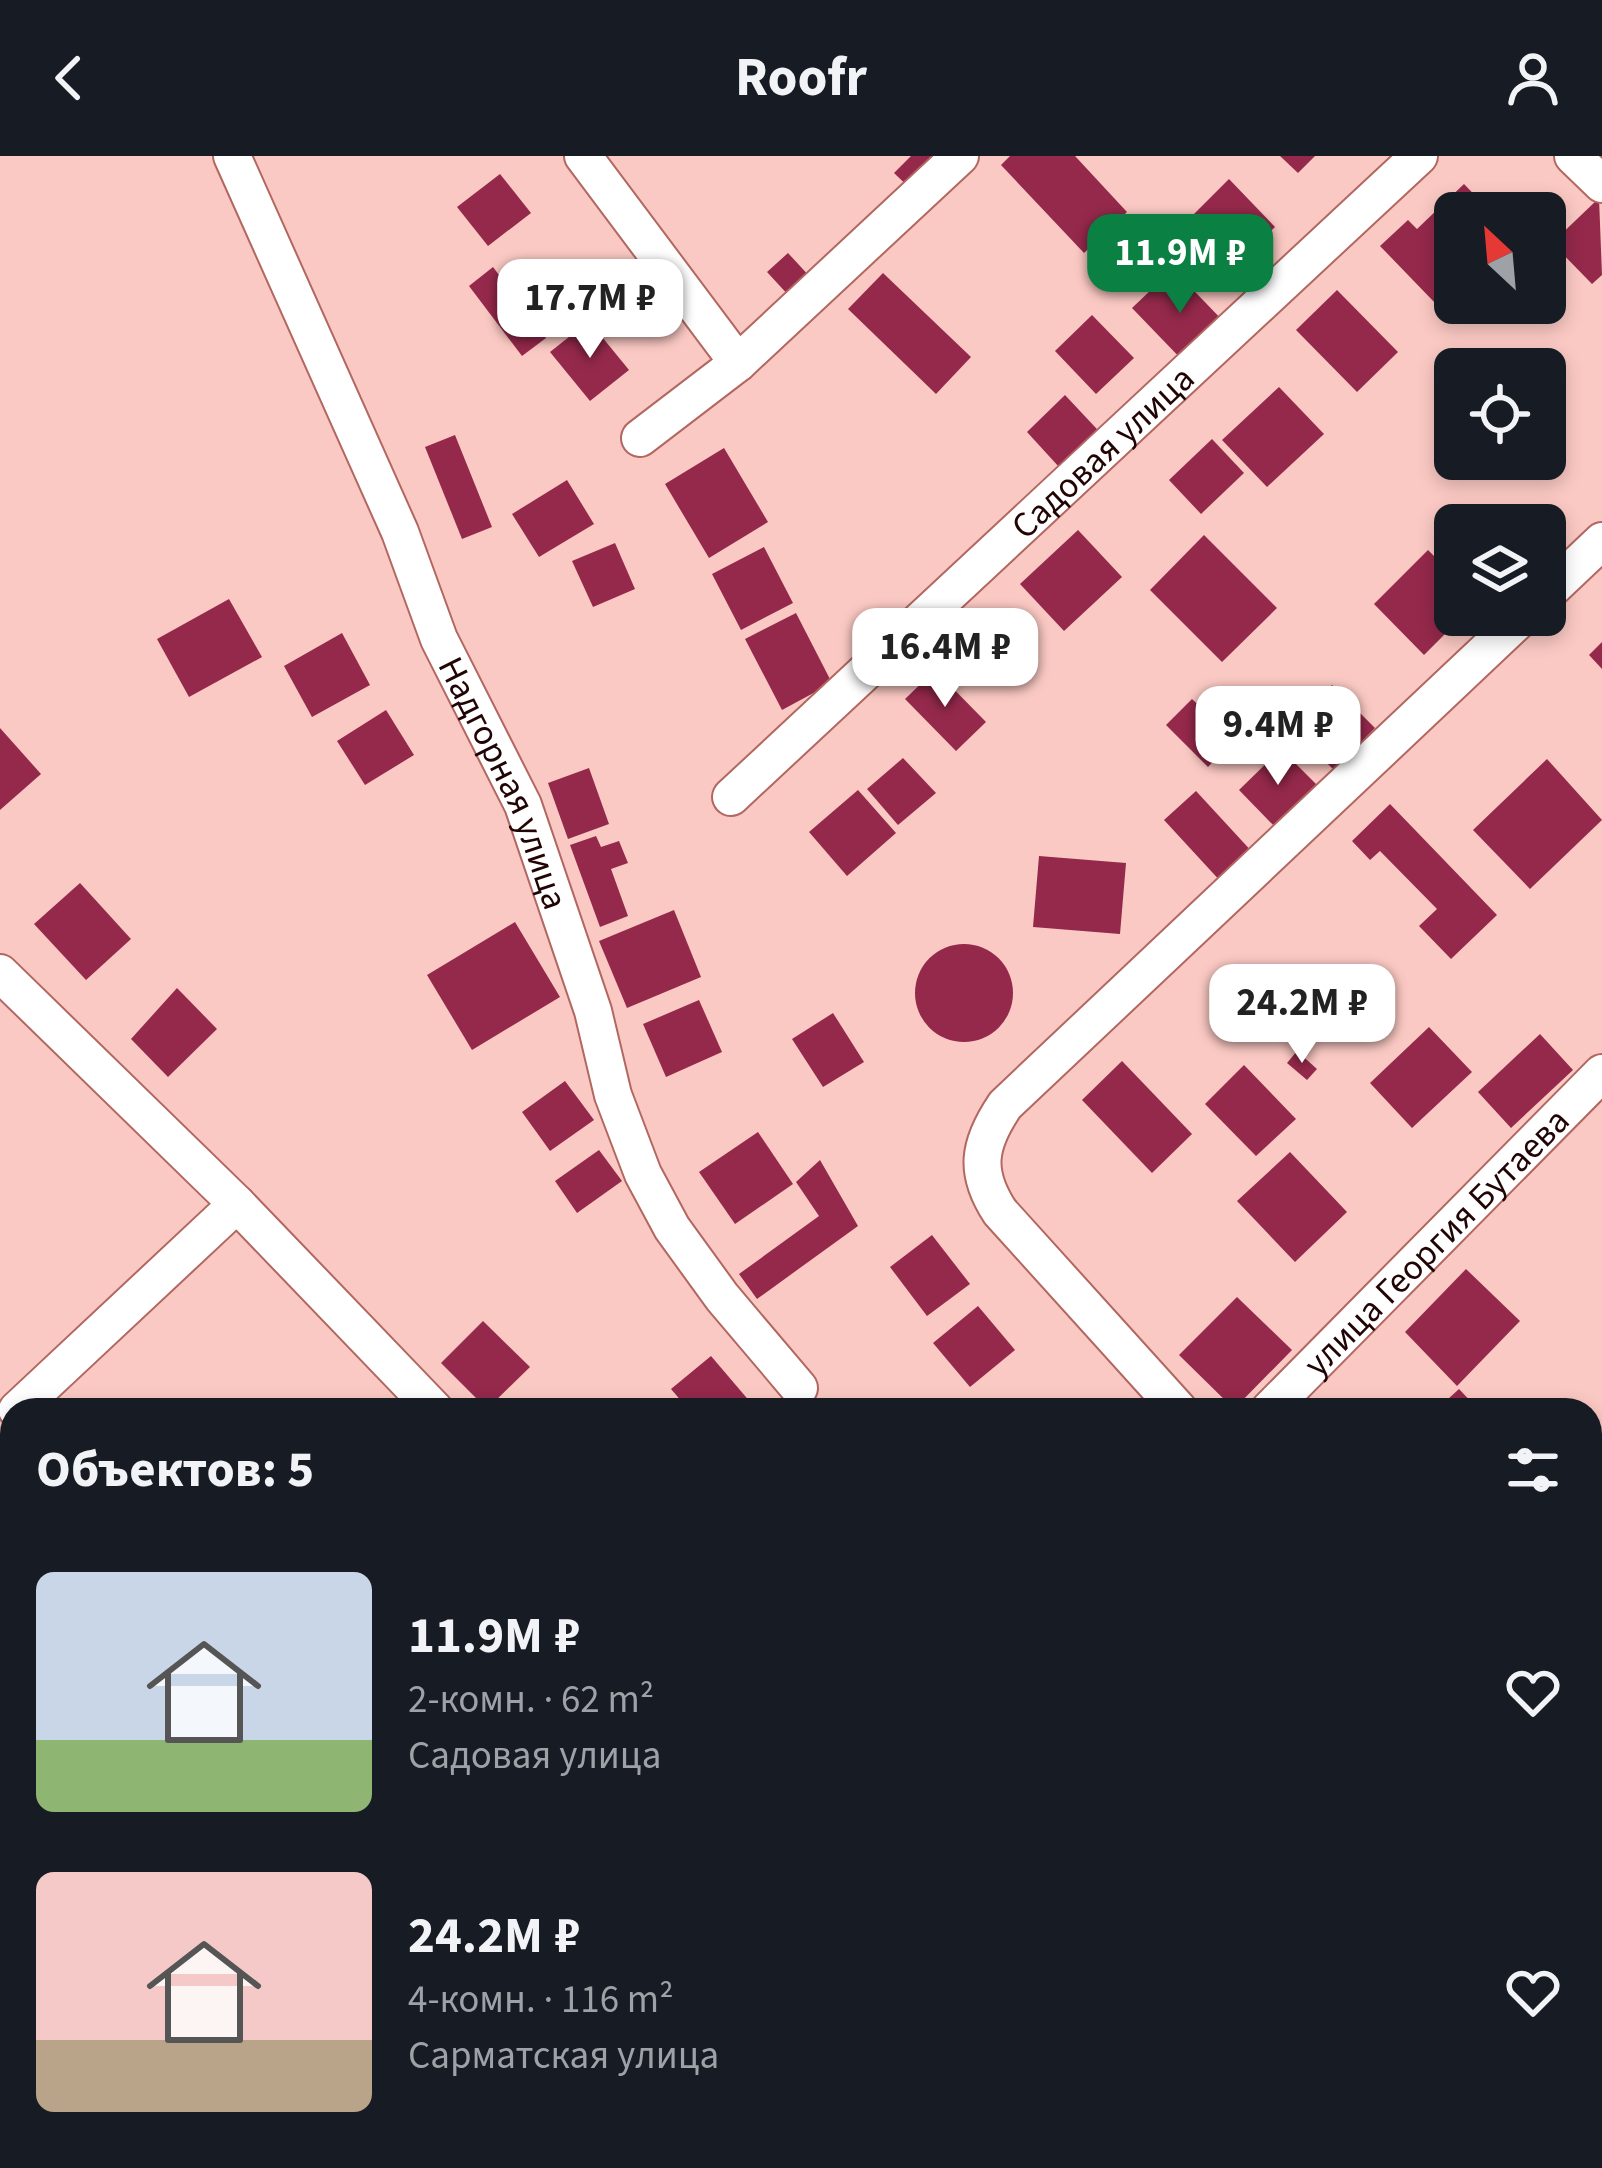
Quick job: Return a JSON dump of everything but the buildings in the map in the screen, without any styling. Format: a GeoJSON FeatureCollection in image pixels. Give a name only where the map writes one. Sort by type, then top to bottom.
{"type":"FeatureCollection","features":[{"type":"Feature","properties":{"kind":"street","name":"Надгорная улица"},"geometry":{"type":"LineString","coordinates":[[232,156],[400,532],[439,639],[523,805],[593,1011],[613,1095],[643,1174],[672,1228],[722,1297],[799,1388]]}},
{"type":"Feature","properties":{"kind":"street"},"geometry":{"type":"LineString","coordinates":[[640,438],[738,363],[960,156]]}},
{"type":"Feature","properties":{"kind":"street","name":"Садовая улица"},"geometry":{"type":"LineString","coordinates":[[731,797],[1419,156]]}},
{"type":"Feature","properties":{"kind":"street"},"geometry":{"type":"LineString","coordinates":[[1573,156],[1602,184]]}},
{"type":"Feature","properties":{"kind":"street"},"geometry":{"type":"LineString","coordinates":[[593,160],[738,363]]}},
{"type":"Feature","properties":{"kind":"street"},"geometry":{"type":"LineString","coordinates":[[1566,575],[1602,541]]}},
{"type":"Feature","properties":{"kind":"street"},"geometry":{"type":"LineString","coordinates":[[1169,1398],[1000,1212],[983,1186],[979,1154],[1005,1106],[1502,636]]}},
{"type":"Feature","properties":{"kind":"street"},"geometry":{"type":"LineString","coordinates":[[0,973],[237,1204],[423,1398]]}},
{"type":"Feature","properties":{"kind":"street","name":"улица Георгия Бутаева"},"geometry":{"type":"LineString","coordinates":[[1281,1398],[1602,1073]]}},
{"type":"Feature","properties":{"kind":"street"},"geometry":{"type":"LineString","coordinates":[[29,1398],[237,1204]]}}]}
